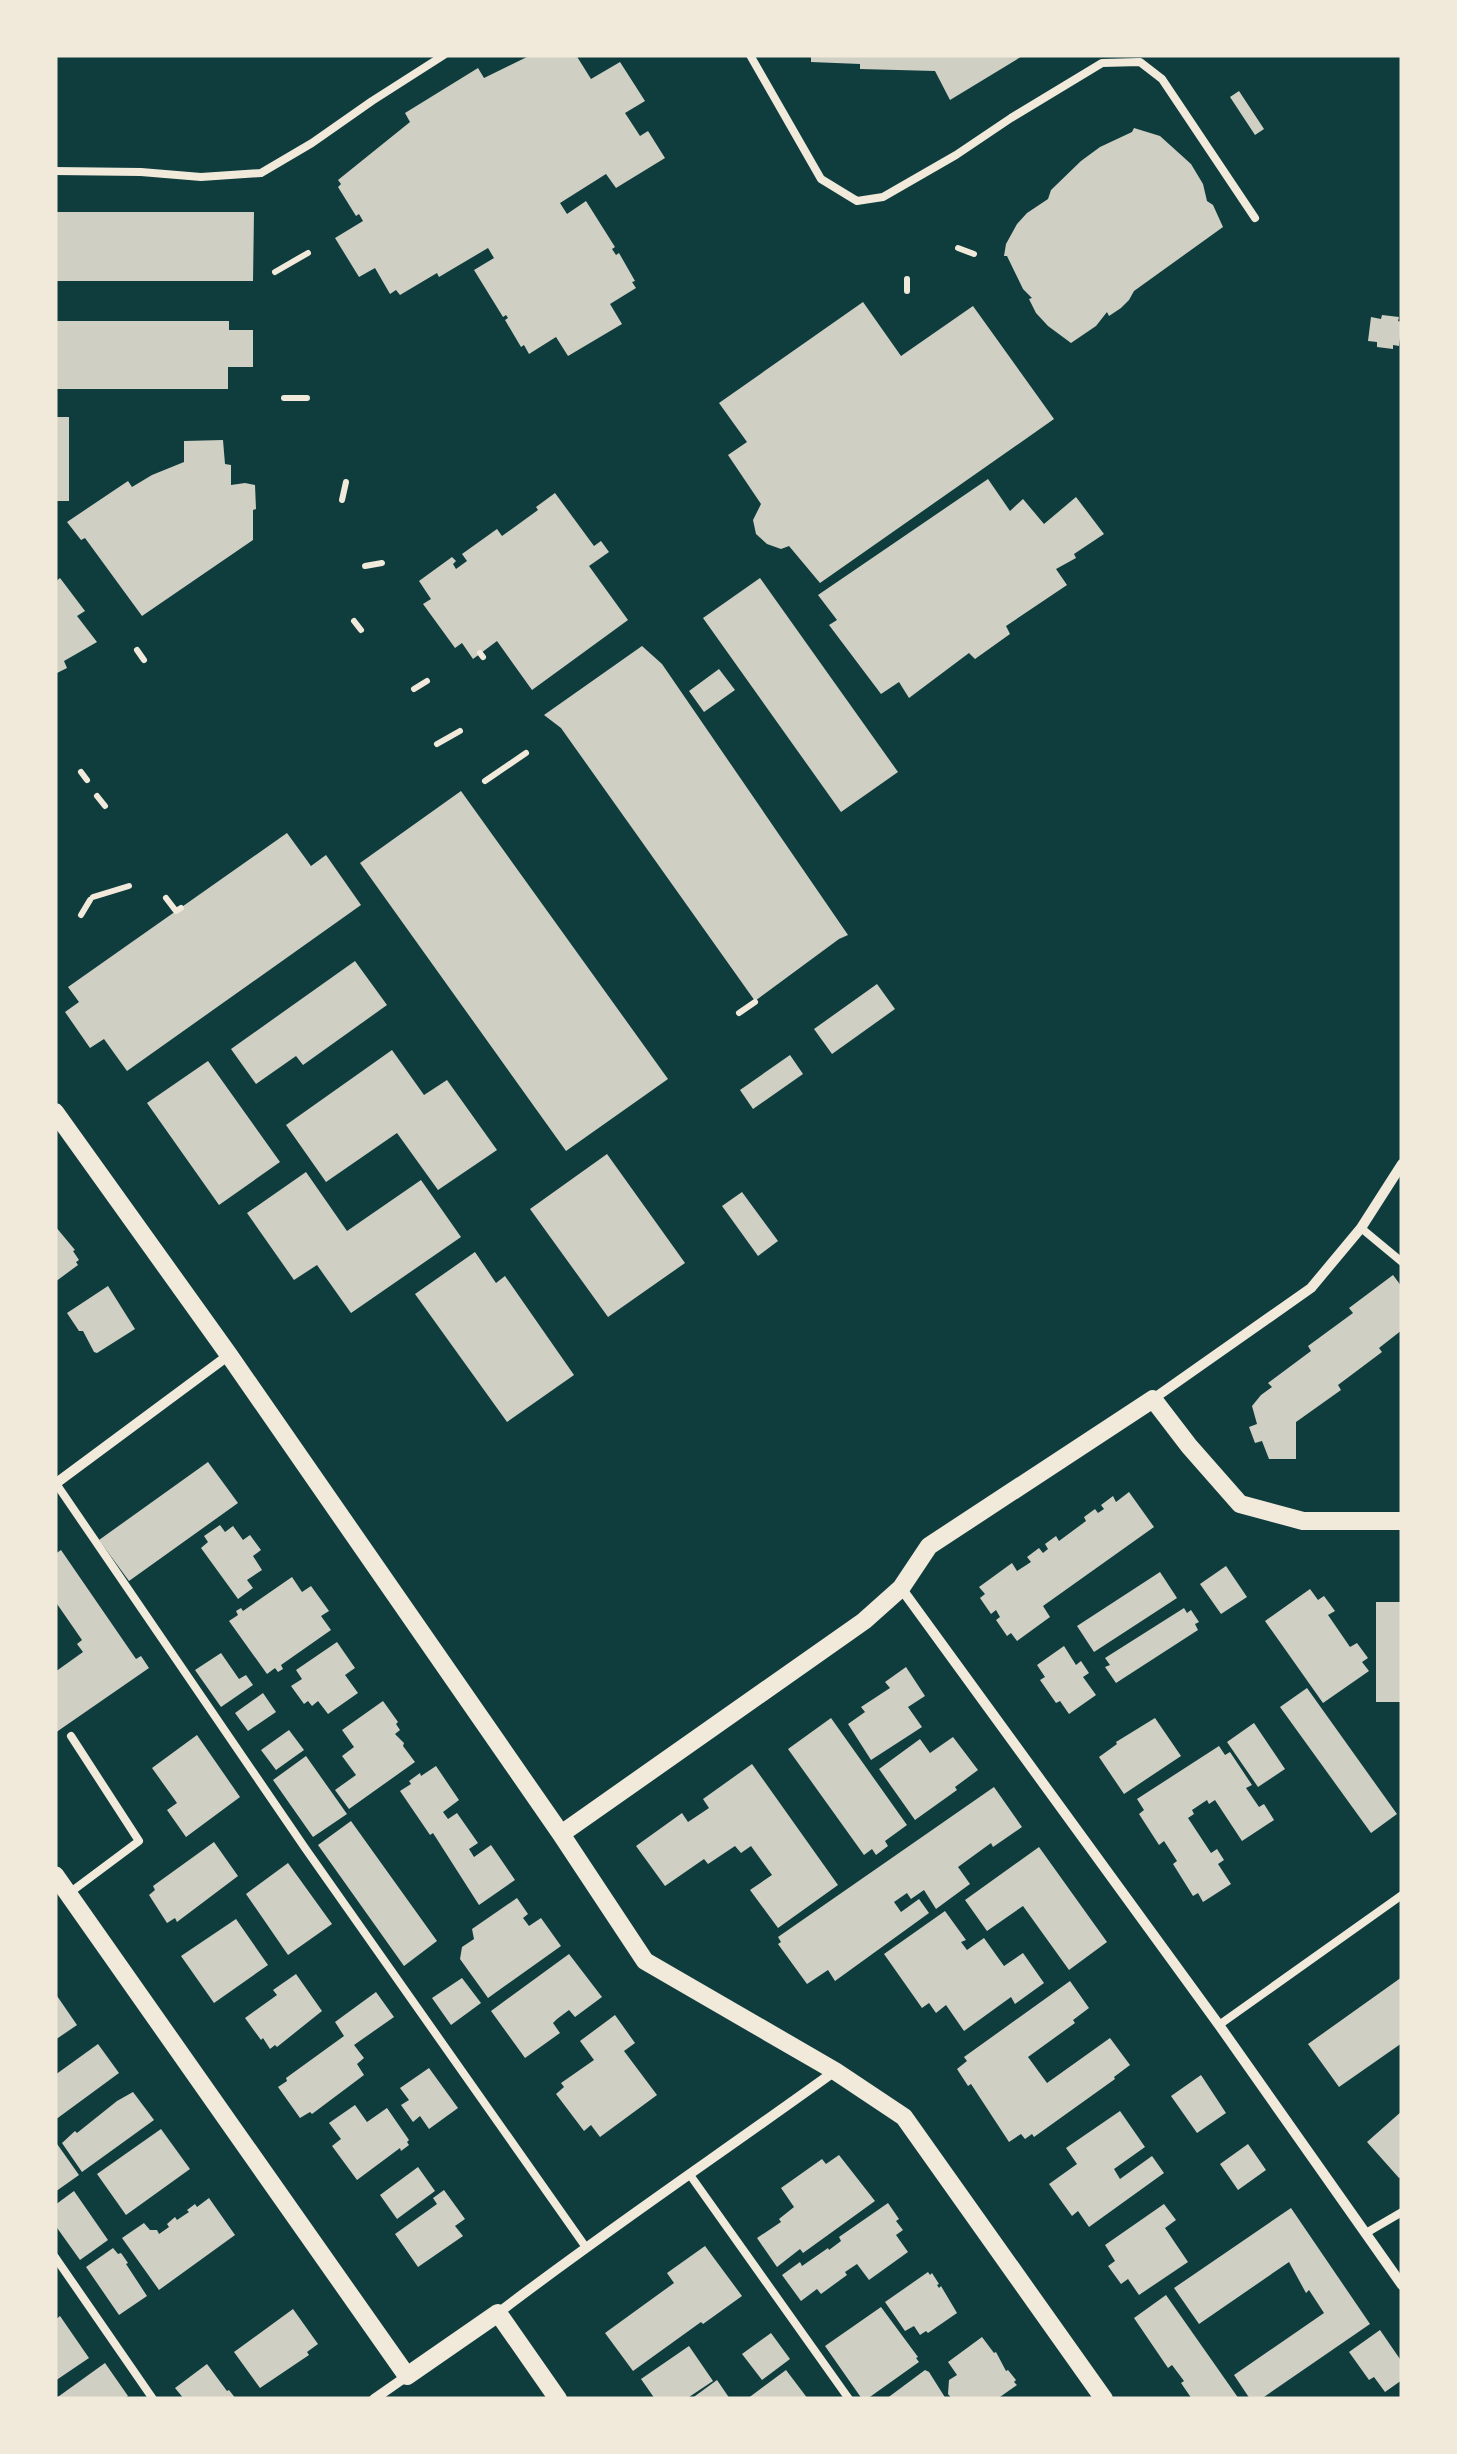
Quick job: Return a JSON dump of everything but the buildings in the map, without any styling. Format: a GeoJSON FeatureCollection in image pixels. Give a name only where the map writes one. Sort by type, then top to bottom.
{"type":"FeatureCollection","features":[{"type":"Feature","properties":{"kind":"street"},"geometry":{"type":"LineString","coordinates":[[55,1112],[229,1355],[561,1834],[644,1961],[835,2072],[904,2117],[1104,2399]]}},
{"type":"Feature","properties":{"kind":"street"},"geometry":{"type":"LineString","coordinates":[[561,1834],[864,1621],[902,1588],[928,1546],[1152,1399],[1311,1288],[1362,1228],[1402,1164]]}},
{"type":"Feature","properties":{"kind":"street"},"geometry":{"type":"LineString","coordinates":[[55,1483],[229,1355]]}},
{"type":"Feature","properties":{"kind":"street"},"geometry":{"type":"LineString","coordinates":[[1152,1399],[1240,1504],[1304,1521],[1402,1520]]}},
{"type":"Feature","properties":{"kind":"street"},"geometry":{"type":"LineString","coordinates":[[902,1588],[1402,2285]]}},
{"type":"Feature","properties":{"kind":"street"},"geometry":{"type":"LineString","coordinates":[[55,1875],[407,2376]]}},
{"type":"Feature","properties":{"kind":"street"},"geometry":{"type":"LineString","coordinates":[[374,2399],[835,2072]]}},
{"type":"Feature","properties":{"kind":"street"},"geometry":{"type":"LineString","coordinates":[[498,2313],[558,2399]]}},
{"type":"Feature","properties":{"kind":"lane"},"geometry":{"type":"LineString","coordinates":[[55,171],[201,176],[261,173],[444,55]]}},
{"type":"Feature","properties":{"kind":"lane"},"geometry":{"type":"LineString","coordinates":[[750,55],[821,179],[857,201],[883,198],[1102,63],[1142,59],[1162,79],[1255,218]]}},
{"type":"Feature","properties":{"kind":"lane"},"geometry":{"type":"LineString","coordinates":[[1362,1228],[1402,1262]]}},
{"type":"Feature","properties":{"kind":"lane"},"geometry":{"type":"LineString","coordinates":[[55,1483],[585,2246]]}},
{"type":"Feature","properties":{"kind":"lane"},"geometry":{"type":"LineString","coordinates":[[68,1894],[139,1841],[71,1736]]}},
{"type":"Feature","properties":{"kind":"lane"},"geometry":{"type":"LineString","coordinates":[[1219,2025],[1402,1895]]}},
{"type":"Feature","properties":{"kind":"lane"},"geometry":{"type":"LineString","coordinates":[[690,2175],[849,2399]]}},
{"type":"Feature","properties":{"kind":"lane"},"geometry":{"type":"LineString","coordinates":[[1366,2233],[1402,2212]]}},
{"type":"Feature","properties":{"kind":"lane"},"geometry":{"type":"LineString","coordinates":[[55,2257],[153,2399]]}},
{"type":"Feature","properties":{"kind":"path"},"geometry":{"type":"LineString","coordinates":[[958,248],[974,254]]}},
{"type":"Feature","properties":{"kind":"path"},"geometry":{"type":"LineString","coordinates":[[275,272],[308,253]]}},
{"type":"Feature","properties":{"kind":"path"},"geometry":{"type":"LineString","coordinates":[[907,279],[907,291]]}},
{"type":"Feature","properties":{"kind":"path"},"geometry":{"type":"LineString","coordinates":[[284,398],[307,398]]}},
{"type":"Feature","properties":{"kind":"path"},"geometry":{"type":"LineString","coordinates":[[342,500],[346,482]]}},
{"type":"Feature","properties":{"kind":"path"},"geometry":{"type":"LineString","coordinates":[[365,566],[382,563]]}},
{"type":"Feature","properties":{"kind":"path"},"geometry":{"type":"LineString","coordinates":[[354,621],[360,630]]}},
{"type":"Feature","properties":{"kind":"path"},"geometry":{"type":"LineString","coordinates":[[138,650],[144,660]]}},
{"type":"Feature","properties":{"kind":"path"},"geometry":{"type":"LineString","coordinates":[[414,689],[427,681]]}},
{"type":"Feature","properties":{"kind":"path"},"geometry":{"type":"LineString","coordinates":[[437,744],[460,731]]}},
{"type":"Feature","properties":{"kind":"path"},"geometry":{"type":"LineString","coordinates":[[485,781],[526,752]]}},
{"type":"Feature","properties":{"kind":"path"},"geometry":{"type":"LineString","coordinates":[[98,796],[104,806]]}},
{"type":"Feature","properties":{"kind":"path"},"geometry":{"type":"LineString","coordinates":[[81,915],[91,898],[129,886]]}},
{"type":"Feature","properties":{"kind":"path"},"geometry":{"type":"LineString","coordinates":[[166,898],[176,911],[181,908]]}},
{"type":"Feature","properties":{"kind":"path"},"geometry":{"type":"LineString","coordinates":[[739,1013],[755,1002]]}}]}
